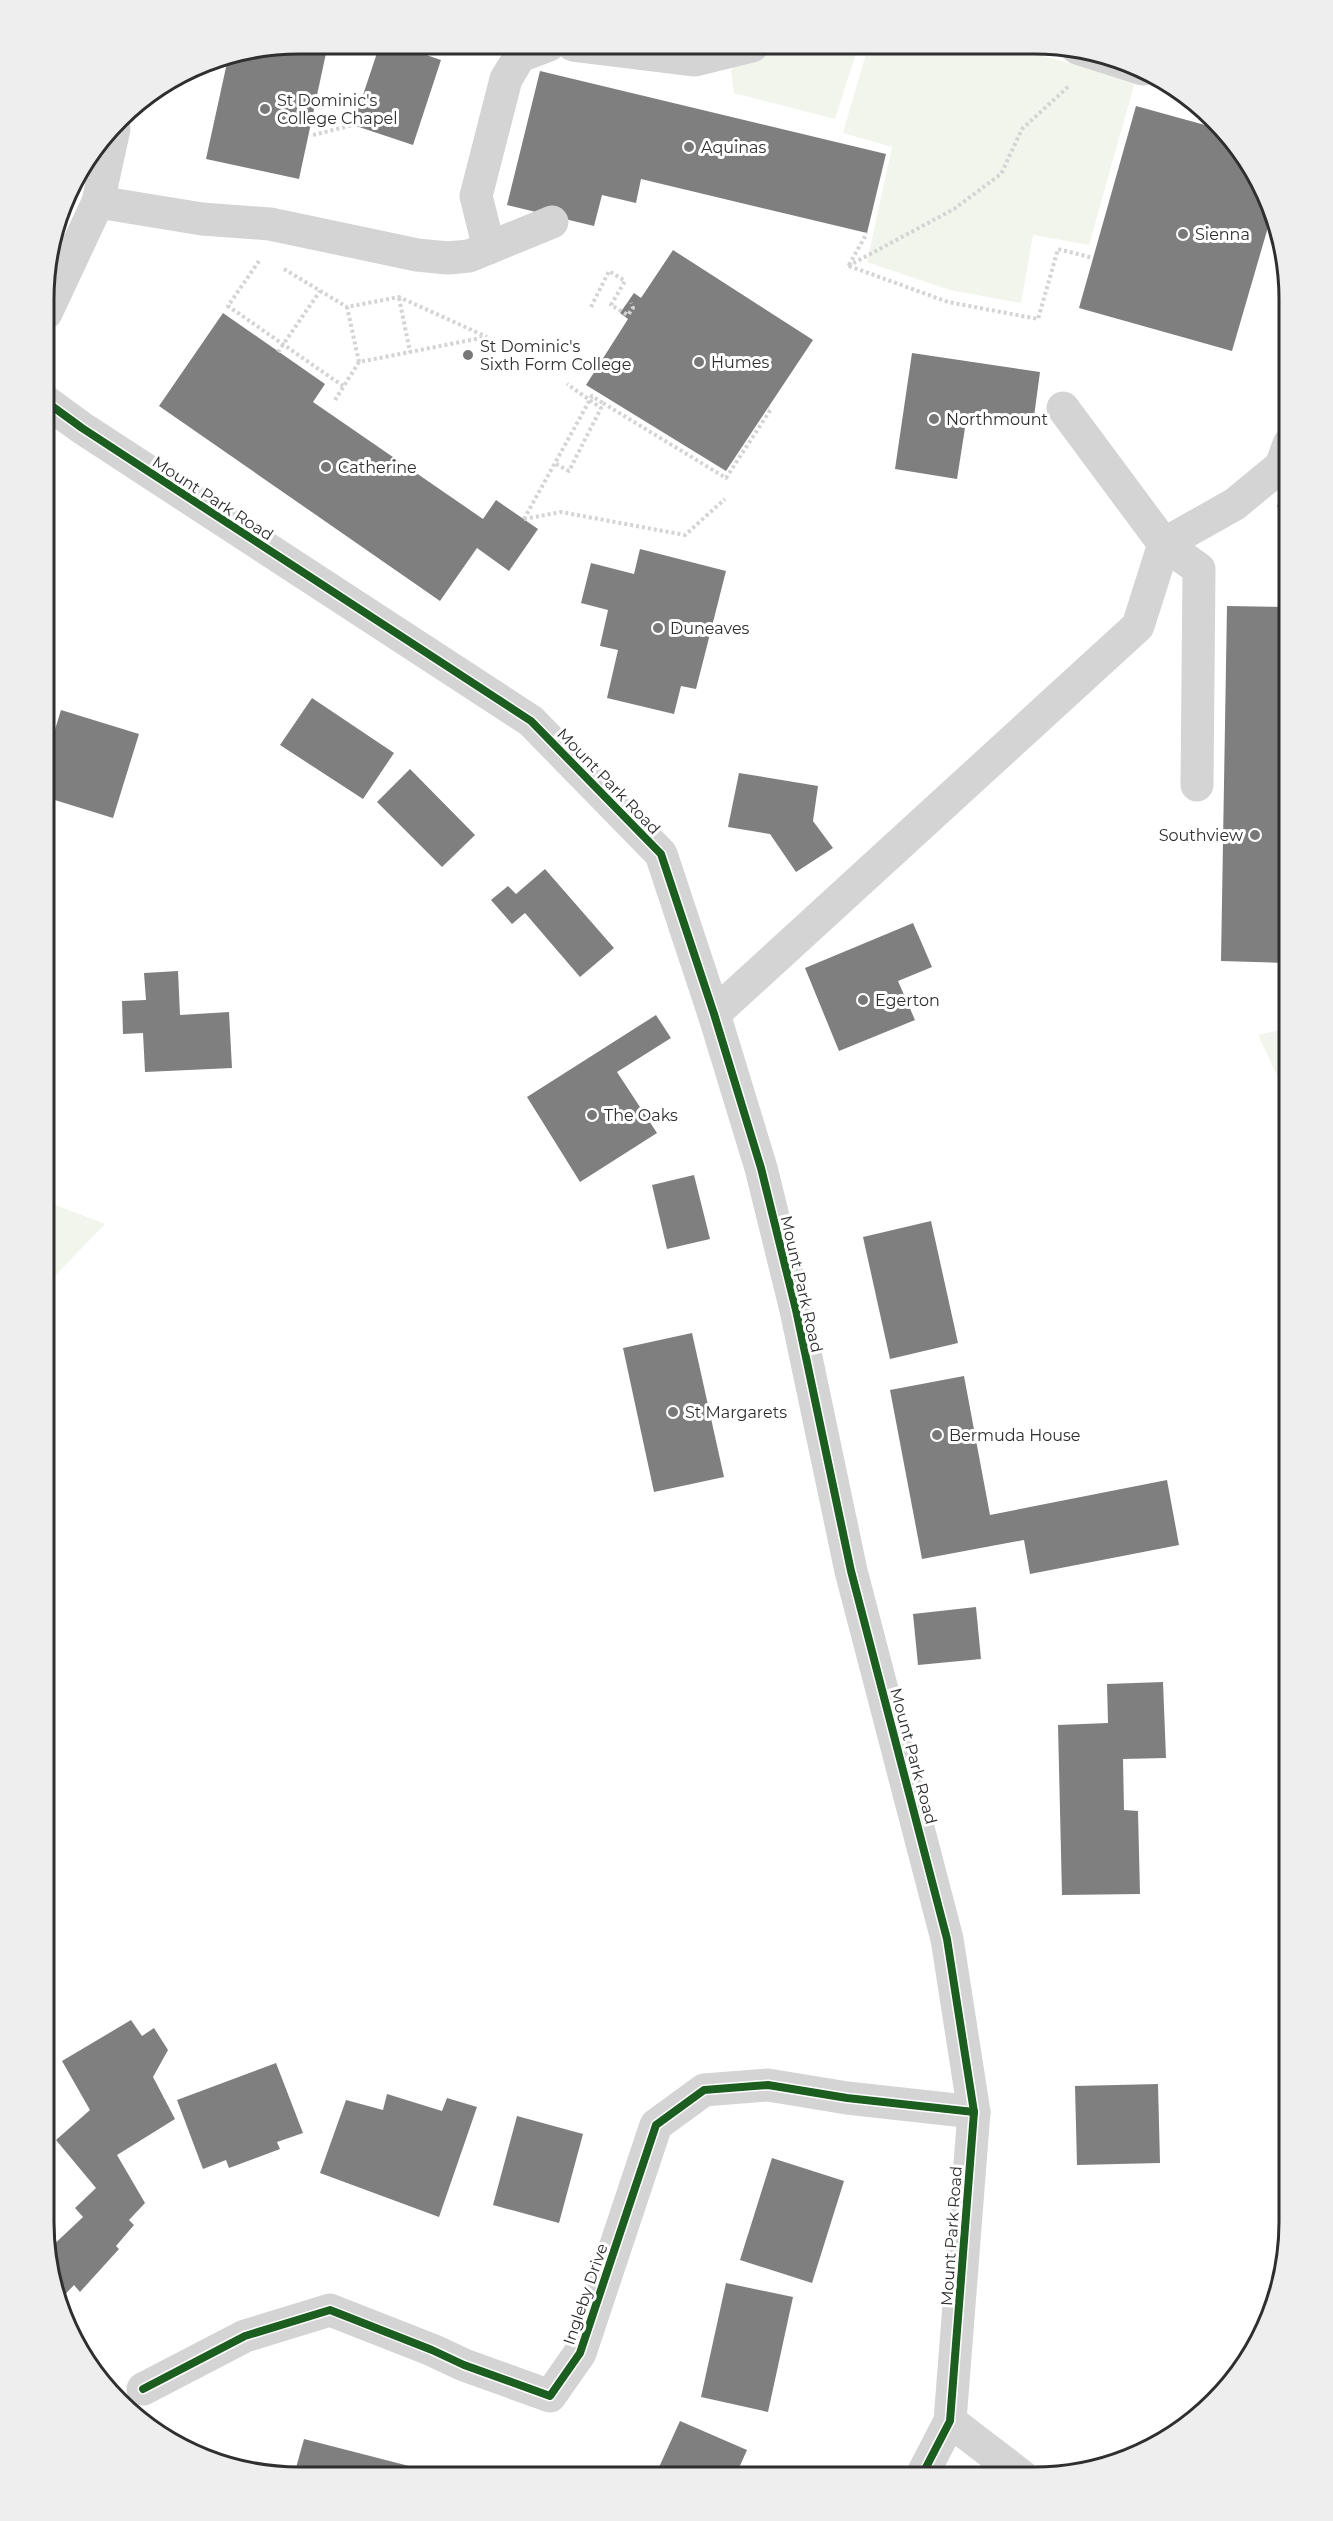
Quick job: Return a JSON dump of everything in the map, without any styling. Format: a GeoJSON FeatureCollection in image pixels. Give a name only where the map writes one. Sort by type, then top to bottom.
{"type":"FeatureCollection","features":[{"type":"Feature","properties":{"kind":"street"},"geometry":{"type":"LineString","coordinates":[[489,248],[476,196],[506,78],[520,56],[525,54]]}},
{"type":"Feature","properties":{"kind":"street"},"geometry":{"type":"LineString","coordinates":[[646,54],[695,60],[719,54]]}},
{"type":"Feature","properties":{"kind":"street"},"geometry":{"type":"LineString","coordinates":[[54,295],[98,202],[111,142]]}},
{"type":"Feature","properties":{"kind":"street"},"geometry":{"type":"LineString","coordinates":[[98,202],[202,219],[270,224],[417,255],[448,258],[469,256],[552,222]]}},
{"type":"Feature","properties":{"kind":"street","name":"Mount Park Road"},"geometry":{"type":"LineString","coordinates":[[54,407],[111,447],[531,721],[661,854],[714,1014],[761,1168],[796,1310],[851,1571],[947,1939],[974,2112],[950,2421],[926,2467]]}},
{"type":"Feature","properties":{"kind":"street"},"geometry":{"type":"LineString","coordinates":[[1063,408],[1164,544],[1199,569],[1197,785]]}},
{"type":"Feature","properties":{"kind":"street"},"geometry":{"type":"LineString","coordinates":[[714,1014],[1138,626],[1164,544],[1234,504],[1279,467]]}},
{"type":"Feature","properties":{"kind":"street","name":"Ingleby Drive"},"geometry":{"type":"LineString","coordinates":[[143,2389],[245,2336],[330,2310],[464,2365],[550,2396],[580,2353],[656,2125],[704,2090],[768,2085],[847,2098],[974,2112]]}},
{"type":"Feature","properties":{"kind":"street"},"geometry":{"type":"LineString","coordinates":[[950,2421],[1010,2467]]}},
{"type":"Feature","properties":{"kind":"path"},"geometry":{"type":"LineString","coordinates":[[848,266],[954,209],[1000,174],[1022,129],[1084,59]]}},
{"type":"Feature","properties":{"kind":"path"},"geometry":{"type":"LineString","coordinates":[[314,135],[353,124]]}},
{"type":"Feature","properties":{"kind":"path"},"geometry":{"type":"LineString","coordinates":[[848,266],[867,233]]}},
{"type":"Feature","properties":{"kind":"path"},"geometry":{"type":"LineString","coordinates":[[848,266],[948,302],[1038,319],[1058,249],[1093,258]]}},
{"type":"Feature","properties":{"kind":"path"},"geometry":{"type":"LineString","coordinates":[[262,256],[228,306],[343,386]]}},
{"type":"Feature","properties":{"kind":"path"},"geometry":{"type":"LineString","coordinates":[[591,307],[609,272],[626,281],[611,305],[628,315],[633,308],[632,303]]}},
{"type":"Feature","properties":{"kind":"path"},"geometry":{"type":"LineString","coordinates":[[278,352],[320,291]]}},
{"type":"Feature","properties":{"kind":"path"},"geometry":{"type":"LineString","coordinates":[[399,297],[410,352]]}},
{"type":"Feature","properties":{"kind":"path"},"geometry":{"type":"LineString","coordinates":[[335,400],[359,362],[487,337],[399,297],[347,307],[359,362]]}},
{"type":"Feature","properties":{"kind":"path"},"geometry":{"type":"LineString","coordinates":[[556,464],[569,471],[601,408],[567,384]]}},
{"type":"Feature","properties":{"kind":"path"},"geometry":{"type":"LineString","coordinates":[[725,499],[685,535],[561,512],[524,519],[592,396],[726,478],[771,410],[769,408]]}},
{"type":"Feature","properties":{"kind":"shaded area"},"geometry":{"type":"Polygon","coordinates":[[[745,54],[856,54],[835,119],[734,93],[731,70],[745,54]]]}},
{"type":"Feature","properties":{"kind":"shaded area"},"geometry":{"type":"Polygon","coordinates":[[[866,54],[1038,54],[1135,82],[1089,245],[1033,235],[1021,303],[950,290],[867,262],[892,147],[843,133],[866,54]]]}},
{"type":"Feature","properties":{"kind":"shaded area"},"geometry":{"type":"Polygon","coordinates":[[[1279,1030],[1279,1080],[1258,1035],[1279,1030]]]}},
{"type":"Feature","properties":{"kind":"shaded area"},"geometry":{"type":"Polygon","coordinates":[[[54,1204],[105,1224],[54,1277],[54,1204]]]}},
{"type":"Feature","properties":{"kind":"building","name":"St Dominic's College Chapel"},"geometry":{"type":"Polygon","coordinates":[[[326,54],[299,179],[206,159],[226,65],[267,56],[326,54]]]}},
{"type":"Feature","properties":{"kind":"building"},"geometry":{"type":"Polygon","coordinates":[[[377,54],[423,54],[441,60],[413,145],[353,125],[377,54]]]}},
{"type":"Feature","properties":{"kind":"building","name":"Aquinas"},"geometry":{"type":"Polygon","coordinates":[[[540,71],[886,154],[867,233],[641,179],[636,203],[602,195],[594,226],[507,205],[540,71]]]}},
{"type":"Feature","properties":{"kind":"building","name":"Sienna"},"geometry":{"type":"Polygon","coordinates":[[[1136,106],[1206,125],[1238,163],[1254,191],[1268,227],[1232,351],[1079,308],[1136,106]]]}},
{"type":"Feature","properties":{"kind":"building","name":"Humes"},"geometry":{"type":"Polygon","coordinates":[[[673,250],[813,340],[726,471],[586,385],[628,319],[620,313],[634,293],[641,298],[673,250]]]}},
{"type":"Feature","properties":{"kind":"building","name":"Catherine"},"geometry":{"type":"Polygon","coordinates":[[[223,313],[325,384],[313,402],[483,519],[496,500],[538,529],[509,571],[477,548],[440,601],[159,406],[223,313]]]}},
{"type":"Feature","properties":{"kind":"building","name":"Northmount"},"geometry":{"type":"Polygon","coordinates":[[[912,353],[1040,372],[1033,424],[967,415],[957,479],[895,469],[912,353]]]}},
{"type":"Feature","properties":{"kind":"building","name":"Duneaves"},"geometry":{"type":"Polygon","coordinates":[[[640,549],[726,571],[696,689],[681,686],[674,714],[607,698],[618,650],[600,646],[608,610],[581,603],[591,563],[634,574],[640,549]]]}},
{"type":"Feature","properties":{"kind":"building","name":"Southview"},"geometry":{"type":"Polygon","coordinates":[[[1227,606],[1279,607],[1279,963],[1221,961],[1227,606]]]}},
{"type":"Feature","properties":{"kind":"building"},"geometry":{"type":"Polygon","coordinates":[[[312,698],[394,753],[363,799],[280,745],[312,698]]]}},
{"type":"Feature","properties":{"kind":"building"},"geometry":{"type":"Polygon","coordinates":[[[61,710],[139,734],[113,818],[54,800],[54,733],[61,710]]]}},
{"type":"Feature","properties":{"kind":"building"},"geometry":{"type":"Polygon","coordinates":[[[410,769],[475,835],[442,867],[377,802],[410,769]]]}},
{"type":"Feature","properties":{"kind":"building"},"geometry":{"type":"Polygon","coordinates":[[[739,773],[818,786],[813,821],[833,848],[796,872],[770,834],[728,827],[739,773]]]}},
{"type":"Feature","properties":{"kind":"building"},"geometry":{"type":"Polygon","coordinates":[[[545,869],[614,948],[580,977],[525,913],[512,924],[491,900],[508,886],[516,894],[545,869]]]}},
{"type":"Feature","properties":{"kind":"building","name":"Egerton"},"geometry":{"type":"Polygon","coordinates":[[[913,923],[932,967],[898,981],[915,1020],[839,1051],[805,968],[913,923]]]}},
{"type":"Feature","properties":{"kind":"building"},"geometry":{"type":"Polygon","coordinates":[[[178,971],[180,1015],[229,1012],[232,1068],[145,1072],[143,1033],[123,1034],[122,1001],[146,1000],[144,973],[178,971]]]}},
{"type":"Feature","properties":{"kind":"building","name":"The Oaks"},"geometry":{"type":"Polygon","coordinates":[[[656,1015],[671,1038],[617,1072],[657,1133],[580,1182],[527,1097],[656,1015]]]}},
{"type":"Feature","properties":{"kind":"building"},"geometry":{"type":"Polygon","coordinates":[[[694,1175],[710,1239],[667,1249],[652,1185],[694,1175]]]}},
{"type":"Feature","properties":{"kind":"building"},"geometry":{"type":"Polygon","coordinates":[[[931,1221],[958,1343],[890,1359],[863,1237],[931,1221]]]}},
{"type":"Feature","properties":{"kind":"building","name":"St Margarets"},"geometry":{"type":"Polygon","coordinates":[[[692,1333],[724,1477],[654,1492],[623,1348],[692,1333]]]}},
{"type":"Feature","properties":{"kind":"building","name":"Bermuda House"},"geometry":{"type":"Polygon","coordinates":[[[964,1376],[990,1515],[1167,1480],[1179,1545],[1030,1574],[1024,1540],[922,1559],[890,1390],[964,1376]]]}},
{"type":"Feature","properties":{"kind":"building"},"geometry":{"type":"Polygon","coordinates":[[[976,1607],[981,1659],[918,1665],[913,1614],[976,1607]]]}},
{"type":"Feature","properties":{"kind":"building"},"geometry":{"type":"Polygon","coordinates":[[[1163,1682],[1166,1758],[1123,1759],[1124,1810],[1138,1811],[1140,1894],[1062,1895],[1058,1725],[1108,1723],[1107,1684],[1163,1682]]]}},
{"type":"Feature","properties":{"kind":"building"},"geometry":{"type":"Polygon","coordinates":[[[131,2020],[142,2036],[154,2028],[168,2050],[153,2077],[175,2119],[117,2155],[145,2203],[129,2220],[134,2225],[116,2246],[119,2249],[80,2292],[74,2285],[65,2295],[55,2243],[83,2217],[75,2208],[96,2188],[56,2140],[90,2110],[62,2061],[131,2020]]]}},
{"type":"Feature","properties":{"kind":"building"},"geometry":{"type":"Polygon","coordinates":[[[276,2063],[303,2133],[277,2142],[280,2149],[229,2168],[226,2160],[203,2169],[177,2100],[276,2063]]]}},
{"type":"Feature","properties":{"kind":"building"},"geometry":{"type":"Polygon","coordinates":[[[1158,2084],[1160,2163],[1077,2165],[1075,2086],[1158,2084]]]}},
{"type":"Feature","properties":{"kind":"building"},"geometry":{"type":"Polygon","coordinates":[[[387,2094],[442,2111],[447,2098],[477,2107],[439,2217],[320,2173],[346,2100],[383,2110],[387,2094]]]}},
{"type":"Feature","properties":{"kind":"building"},"geometry":{"type":"Polygon","coordinates":[[[517,2116],[583,2134],[559,2223],[493,2205],[517,2116]]]}},
{"type":"Feature","properties":{"kind":"building"},"geometry":{"type":"Polygon","coordinates":[[[772,2158],[844,2181],[812,2283],[740,2260],[772,2158]]]}},
{"type":"Feature","properties":{"kind":"building"},"geometry":{"type":"Polygon","coordinates":[[[726,2283],[793,2297],[768,2412],[701,2397],[726,2283]]]}},
{"type":"Feature","properties":{"kind":"building"},"geometry":{"type":"Polygon","coordinates":[[[680,2421],[747,2450],[739,2467],[659,2467],[680,2421]]]}},
{"type":"Feature","properties":{"kind":"building"},"geometry":{"type":"Polygon","coordinates":[[[304,2439],[413,2467],[299,2467],[296,2467],[304,2439]]]}},
{"type":"Feature","properties":{"kind":"cycle path"},"geometry":{"type":"LineString","coordinates":[[54,408],[531,721],[661,854],[714,1014],[761,1168],[796,1310],[851,1571],[947,1939],[974,2112],[950,2421],[926,2467]]}},
{"type":"Feature","properties":{"kind":"cycle path"},"geometry":{"type":"LineString","coordinates":[[143,2389],[245,2336],[330,2310],[464,2365],[550,2396],[580,2353],[656,2125],[704,2090],[768,2085],[847,2098],[974,2112]]}},
{"type":"Feature","properties":{"kind":"place","name":"St Dominic's College Chapel"},"geometry":{"type":"Point","coordinates":[265,109]}},
{"type":"Feature","properties":{"kind":"place","name":"Aquinas"},"geometry":{"type":"Point","coordinates":[689,147]}},
{"type":"Feature","properties":{"kind":"place","name":"Sienna"},"geometry":{"type":"Point","coordinates":[1183,234]}},
{"type":"Feature","properties":{"kind":"place","name":"St Dominic's Sixth Form College"},"geometry":{"type":"Point","coordinates":[468,355]}},
{"type":"Feature","properties":{"kind":"place","name":"Humes"},"geometry":{"type":"Point","coordinates":[699,362]}},
{"type":"Feature","properties":{"kind":"place","name":"Northmount"},"geometry":{"type":"Point","coordinates":[934,419]}},
{"type":"Feature","properties":{"kind":"place","name":"Catherine"},"geometry":{"type":"Point","coordinates":[326,467]}},
{"type":"Feature","properties":{"kind":"place","name":"Duneaves"},"geometry":{"type":"Point","coordinates":[658,628]}},
{"type":"Feature","properties":{"kind":"place","name":"Southview"},"geometry":{"type":"Point","coordinates":[1255,835]}},
{"type":"Feature","properties":{"kind":"place","name":"Egerton"},"geometry":{"type":"Point","coordinates":[863,1000]}},
{"type":"Feature","properties":{"kind":"place","name":"The Oaks"},"geometry":{"type":"Point","coordinates":[592,1115]}},
{"type":"Feature","properties":{"kind":"place","name":"St Margarets"},"geometry":{"type":"Point","coordinates":[673,1412]}},
{"type":"Feature","properties":{"kind":"place","name":"Bermuda House"},"geometry":{"type":"Point","coordinates":[937,1435]}}]}
